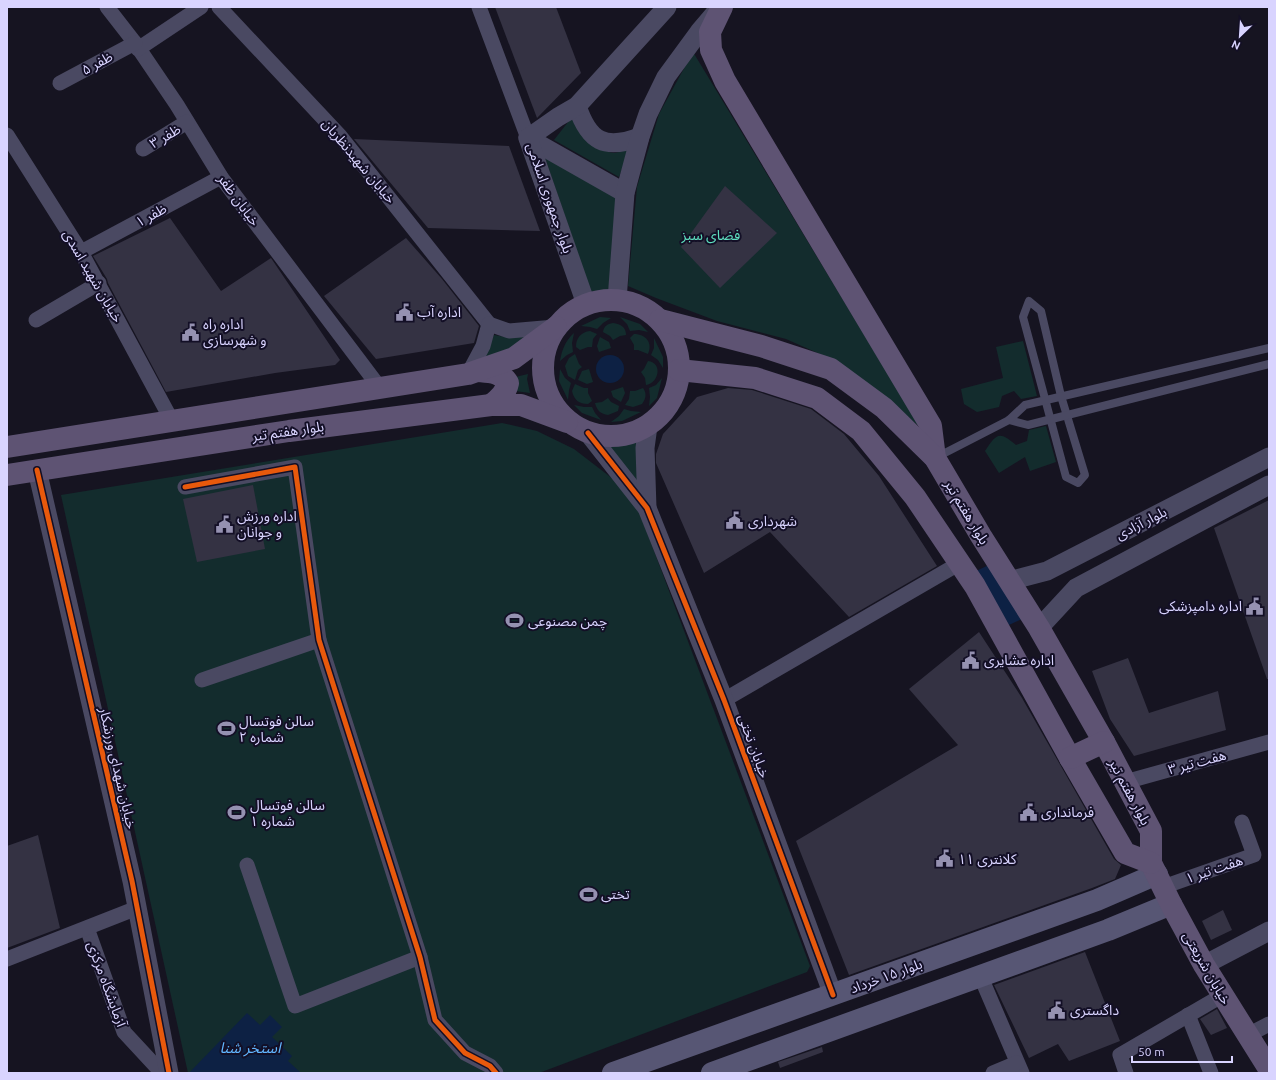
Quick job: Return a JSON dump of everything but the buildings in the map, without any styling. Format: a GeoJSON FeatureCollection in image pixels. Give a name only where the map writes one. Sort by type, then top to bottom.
{"type":"FeatureCollection","features":[{"type":"Feature","properties":{"kind":"main road"},"geometry":{"type":"LineString","coordinates":[[721,7],[710,32],[711,50],[725,81],[931,426],[935,458]]}},
{"type":"Feature","properties":{"kind":"main road"},"geometry":{"type":"LineString","coordinates":[[605,300],[617,300],[632,303],[647,310],[660,320],[671,335],[677,352],[679,370],[678,384],[674,396],[659,417],[648,426],[629,435],[608,437],[588,433],[567,422],[553,406],[544,387],[542,366],[546,345],[556,327],[566,316],[578,307],[586,304],[605,300]]}},
{"type":"Feature","properties":{"kind":"main road","name":"بلوار هفتم تیر"},"geometry":{"type":"LineString","coordinates":[[660,320],[761,346],[831,369],[884,408],[935,458],[981,536],[1039,628],[1104,742],[1151,831],[1161,882]]}},
{"type":"Feature","properties":{"kind":"main road","name":"بلوار هفتم تیر"},"geometry":{"type":"LineString","coordinates":[[7,446],[380,388],[473,372],[514,358],[556,327]]}},
{"type":"Feature","properties":{"kind":"main road"},"geometry":{"type":"LineString","coordinates":[[679,370],[756,378],[817,398],[861,431],[915,497],[960,563],[993,617],[1070,758],[1125,853],[1161,882],[1108,930],[712,1073]]}},
{"type":"Feature","properties":{"kind":"main road"},"geometry":{"type":"LineString","coordinates":[[473,372],[496,373],[505,378],[508,383],[507,390],[491,405]]}},
{"type":"Feature","properties":{"kind":"main road","name":"بلوار هفتم تیر"},"geometry":{"type":"LineString","coordinates":[[7,475],[289,431],[491,405],[521,405],[567,422]]}},
{"type":"Feature","properties":{"kind":"main road"},"geometry":{"type":"LineString","coordinates":[[1070,758],[1104,742]]}},
{"type":"Feature","properties":{"kind":"main road","name":"بلوار ۱۵ خرداد"},"geometry":{"type":"LineString","coordinates":[[613,1073],[1097,900],[1161,882]]}},
{"type":"Feature","properties":{"kind":"main road","name":"خیابان شریعتی"},"geometry":{"type":"LineString","coordinates":[[1161,882],[1204,966],[1269,1069]]}},
{"type":"Feature","properties":{"kind":"main road"},"geometry":{"type":"LineString","coordinates":[[1097,900],[1103,904],[1109,916],[1110,923],[1108,930]]}},
{"type":"Feature","properties":{"kind":"street","name":"خیابان ظفر"},"geometry":{"type":"LineString","coordinates":[[107,7],[177,105],[221,177],[380,388]]}},
{"type":"Feature","properties":{"kind":"street","name":"ظفر ۵"},"geometry":{"type":"LineString","coordinates":[[60,83],[136,46],[200,7]]}},
{"type":"Feature","properties":{"kind":"street"},"geometry":{"type":"LineString","coordinates":[[479,7],[528,138],[625,193]]}},
{"type":"Feature","properties":{"kind":"street","name":"بلوار جمهوری اسلامی"},"geometry":{"type":"LineString","coordinates":[[586,304],[528,138],[577,106],[667,7]]}},
{"type":"Feature","properties":{"kind":"street"},"geometry":{"type":"LineString","coordinates":[[617,300],[625,193],[640,137],[648,114],[666,77],[699,32],[721,7]]}},
{"type":"Feature","properties":{"kind":"street","name":"خیابان شهیدنظریان"},"geometry":{"type":"LineString","coordinates":[[222,8],[340,136],[489,324]]}},
{"type":"Feature","properties":{"kind":"street"},"geometry":{"type":"LineString","coordinates":[[577,106],[582,122],[587,130],[601,142],[611,144],[624,143],[640,137]]}},
{"type":"Feature","properties":{"kind":"street","name":"ظفر ۳"},"geometry":{"type":"LineString","coordinates":[[143,149],[187,122]]}},
{"type":"Feature","properties":{"kind":"street","name":"خیابان شهید اسدی"},"geometry":{"type":"LineString","coordinates":[[7,136],[13,156],[81,252],[172,420]]}},
{"type":"Feature","properties":{"kind":"street","name":"ظفر ۱"},"geometry":{"type":"LineString","coordinates":[[81,252],[221,177]]}},
{"type":"Feature","properties":{"kind":"street"},"geometry":{"type":"LineString","coordinates":[[36,320],[99,283]]}},
{"type":"Feature","properties":{"kind":"street"},"geometry":{"type":"LineString","coordinates":[[473,372],[483,346],[489,324],[509,331],[556,327]]}},
{"type":"Feature","properties":{"kind":"street"},"geometry":{"type":"LineString","coordinates":[[647,508],[645,448],[648,426]]}},
{"type":"Feature","properties":{"kind":"street"},"geometry":{"type":"LineString","coordinates":[[588,433],[647,508]]}},
{"type":"Feature","properties":{"kind":"street","name":"بلوار آزادی"},"geometry":{"type":"LineString","coordinates":[[1009,580],[1047,571],[1269,457]]}},
{"type":"Feature","properties":{"kind":"street"},"geometry":{"type":"LineString","coordinates":[[185,487],[295,467],[319,640],[420,957],[435,1020],[465,1053],[490,1066],[496,1073]]}},
{"type":"Feature","properties":{"kind":"street","name":"خیابان شهدای ورزشکار"},"geometry":{"type":"LineString","coordinates":[[37,470],[137,908],[169,1073]]}},
{"type":"Feature","properties":{"kind":"street","name":"بلوار آزادی"},"geometry":{"type":"LineString","coordinates":[[1039,628],[1076,588],[1269,485]]}},
{"type":"Feature","properties":{"kind":"street","name":"خیابان تختی"},"geometry":{"type":"LineString","coordinates":[[647,508],[724,700],[833,995]]}},
{"type":"Feature","properties":{"kind":"street"},"geometry":{"type":"LineString","coordinates":[[724,700],[960,563]]}},
{"type":"Feature","properties":{"kind":"street"},"geometry":{"type":"LineString","coordinates":[[202,680],[319,640]]}},
{"type":"Feature","properties":{"kind":"street","name":"هفت تیر ۳"},"geometry":{"type":"LineString","coordinates":[[1125,782],[1269,742]]}},
{"type":"Feature","properties":{"kind":"street","name":"هفت تیر ۱"},"geometry":{"type":"LineString","coordinates":[[1161,882],[1254,856],[1242,822]]}},
{"type":"Feature","properties":{"kind":"street"},"geometry":{"type":"LineString","coordinates":[[247,865],[295,1006],[420,957]]}},
{"type":"Feature","properties":{"kind":"street"},"geometry":{"type":"LineString","coordinates":[[7,958],[137,908]]}},
{"type":"Feature","properties":{"kind":"street","name":"آزمایشگاه مرکزی"},"geometry":{"type":"LineString","coordinates":[[87,928],[124,1032],[162,1073]]}},
{"type":"Feature","properties":{"kind":"street"},"geometry":{"type":"LineString","coordinates":[[1204,966],[1269,931]]}},
{"type":"Feature","properties":{"kind":"street"},"geometry":{"type":"LineString","coordinates":[[980,975],[1020,1068],[993,1073]]}},
{"type":"Feature","properties":{"kind":"street"},"geometry":{"type":"LineString","coordinates":[[1126,1073],[1120,1055],[1223,995]]}},
{"type":"Feature","properties":{"kind":"street"},"geometry":{"type":"LineString","coordinates":[[1188,1015],[1211,1073]]}},
{"type":"Feature","properties":{"kind":"street"},"geometry":{"type":"LineString","coordinates":[[1248,1035],[1269,1024]]}},
{"type":"Feature","properties":{"kind":"lane"},"geometry":{"type":"LineString","coordinates":[[1029,301],[1041,311],[1061,396],[1085,475],[1078,483],[1066,477],[1045,400],[1022,317],[1029,301]]}},
{"type":"Feature","properties":{"kind":"lane"},"geometry":{"type":"LineString","coordinates":[[935,458],[1009,420],[1025,405],[1269,348]]}},
{"type":"Feature","properties":{"kind":"lane"},"geometry":{"type":"LineString","coordinates":[[1009,420],[1028,425],[1269,364]]}},
{"type":"Feature","properties":{"kind":"green space","name":"فضای سبز"},"geometry":{"type":"Polygon","coordinates":[[[693,52],[920,427],[829,358],[786,339],[717,321],[628,286],[637,187],[659,114],[693,52]]]}},
{"type":"Feature","properties":{"kind":"green space"},"geometry":{"type":"Polygon","coordinates":[[[572,117],[590,139],[608,151],[616,153],[631,146],[619,177],[554,140],[572,117]]]}},
{"type":"Feature","properties":{"kind":"green space"},"geometry":{"type":"Polygon","coordinates":[[[544,155],[621,193],[608,294],[592,295],[544,155]]]}},
{"type":"Feature","properties":{"kind":"green space"},"geometry":{"type":"Polygon","coordinates":[[[600,317],[611,318],[597,329],[581,326],[600,317]]]}},
{"type":"Feature","properties":{"kind":"green space"},"geometry":{"type":"Polygon","coordinates":[[[620,317],[640,324],[648,332],[639,330],[630,331],[627,324],[620,317]]]}},
{"type":"Feature","properties":{"kind":"green space"},"geometry":{"type":"Polygon","coordinates":[[[613,323],[622,326],[626,335],[620,336],[613,340],[610,336],[603,332],[606,326],[613,323]]]}},
{"type":"Feature","properties":{"kind":"green space"},"geometry":{"type":"Polygon","coordinates":[[[590,331],[597,334],[593,339],[592,347],[580,350],[576,347],[578,338],[582,334],[590,331]]]}},
{"type":"Feature","properties":{"kind":"green space"},"geometry":{"type":"Polygon","coordinates":[[[537,332],[481,366],[494,335],[506,337],[537,332]]]}},
{"type":"Feature","properties":{"kind":"green space"},"geometry":{"type":"Polygon","coordinates":[[[574,333],[572,343],[573,352],[560,361],[564,346],[574,333]]]}},
{"type":"Feature","properties":{"kind":"green space"},"geometry":{"type":"Polygon","coordinates":[[[634,334],[645,337],[650,346],[648,354],[634,350],[634,345],[630,338],[634,334]]]}},
{"type":"Feature","properties":{"kind":"green space"},"geometry":{"type":"Polygon","coordinates":[[[600,337],[609,342],[611,348],[599,352],[597,346],[600,337]]]}},
{"type":"Feature","properties":{"kind":"green space"},"geometry":{"type":"Polygon","coordinates":[[[654,338],[663,357],[663,368],[658,360],[651,355],[654,348],[654,338]]]}},
{"type":"Feature","properties":{"kind":"green space"},"geometry":{"type":"Polygon","coordinates":[[[1023,341],[1037,396],[1021,399],[1014,391],[1002,396],[999,407],[977,412],[964,404],[961,389],[1003,378],[996,347],[1023,341]]]}},
{"type":"Feature","properties":{"kind":"green space"},"geometry":{"type":"Polygon","coordinates":[[[575,354],[579,364],[582,367],[578,370],[575,380],[568,376],[565,366],[569,358],[575,354]]]}},
{"type":"Feature","properties":{"kind":"green space"},"geometry":{"type":"Polygon","coordinates":[[[648,361],[656,365],[658,373],[654,381],[646,385],[645,378],[641,372],[648,361]]]}},
{"type":"Feature","properties":{"kind":"green space"},"geometry":{"type":"Polygon","coordinates":[[[560,369],[565,378],[571,383],[568,400],[559,381],[560,369]]]}},
{"type":"Feature","properties":{"kind":"green space"},"geometry":{"type":"Polygon","coordinates":[[[589,369],[593,382],[587,384],[578,380],[582,371],[589,369]]]}},
{"type":"Feature","properties":{"kind":"green space"},"geometry":{"type":"Polygon","coordinates":[[[528,374],[527,379],[530,393],[515,391],[511,378],[528,374]]]}},
{"type":"Feature","properties":{"kind":"green space"},"geometry":{"type":"Polygon","coordinates":[[[662,378],[657,398],[649,406],[649,388],[656,385],[662,378]]]}},
{"type":"Feature","properties":{"kind":"green space"},"geometry":{"type":"Polygon","coordinates":[[[575,384],[588,388],[588,393],[592,401],[585,404],[574,397],[572,391],[575,384]]]}},
{"type":"Feature","properties":{"kind":"green space"},"geometry":{"type":"Polygon","coordinates":[[[623,387],[625,393],[621,402],[613,397],[611,391],[623,387]]]}},
{"type":"Feature","properties":{"kind":"green space"},"geometry":{"type":"Polygon","coordinates":[[[643,388],[646,396],[642,404],[633,407],[625,405],[629,399],[630,391],[643,388]]]}},
{"type":"Feature","properties":{"kind":"green space"},"geometry":{"type":"Polygon","coordinates":[[[608,398],[611,402],[619,406],[618,411],[608,415],[600,412],[595,403],[602,402],[608,398]]]}},
{"type":"Feature","properties":{"kind":"green space"},"geometry":{"type":"Polygon","coordinates":[[[574,405],[592,407],[601,420],[582,413],[574,405]]]}},
{"type":"Feature","properties":{"kind":"green space"},"geometry":{"type":"Polygon","coordinates":[[[624,409],[641,412],[622,421],[611,422],[619,416],[624,409]]]}},
{"type":"Feature","properties":{"kind":"green space"},"geometry":{"type":"Polygon","coordinates":[[[502,423],[537,431],[574,449],[613,479],[639,511],[810,966],[807,972],[539,1073],[188,1073],[61,495],[502,423]]]}},
{"type":"Feature","properties":{"kind":"green space"},"geometry":{"type":"Polygon","coordinates":[[[1046,426],[1056,462],[1030,471],[1025,457],[999,473],[985,451],[993,440],[999,436],[1002,436],[1016,445],[1027,441],[1029,430],[1046,426]]]}},
{"type":"Feature","properties":{"kind":"green space"},"geometry":{"type":"Polygon","coordinates":[[[646,430],[644,502],[593,436],[614,439],[646,430]]]}},
{"type":"Feature","properties":{"kind":"water"},"geometry":{"type":"Polygon","coordinates":[[[610,355],[616,356],[620,359],[623,363],[623,375],[620,379],[616,382],[610,383],[604,382],[600,379],[597,375],[596,369],[597,363],[600,359],[604,356],[610,355]]]}},
{"type":"Feature","properties":{"kind":"water"},"geometry":{"type":"Polygon","coordinates":[[[991,564],[1024,618],[1009,625],[976,571],[991,564]]]}},
{"type":"Feature","properties":{"kind":"water","name":"استخر شنا"},"geometry":{"type":"Polygon","coordinates":[[[247,1013],[260,1025],[270,1015],[282,1027],[272,1037],[292,1056],[288,1061],[301,1073],[189,1073],[247,1013]]]}},
{"type":"Feature","properties":{"kind":"cycle path"},"geometry":{"type":"LineString","coordinates":[[588,433],[647,508],[724,700],[833,995]]}},
{"type":"Feature","properties":{"kind":"cycle path"},"geometry":{"type":"LineString","coordinates":[[185,487],[295,467],[319,640],[420,957],[435,1020],[465,1053],[490,1066],[496,1073]]}},
{"type":"Feature","properties":{"kind":"cycle path"},"geometry":{"type":"LineString","coordinates":[[37,470],[132,881],[169,1073]]}},
{"type":"Feature","properties":{"kind":"place","name":"اداره آب"},"geometry":{"type":"Point","coordinates":[404,312]}},
{"type":"Feature","properties":{"kind":"place","name":"اداره راه و شهرسازی"},"geometry":{"type":"Point","coordinates":[190,332]}},
{"type":"Feature","properties":{"kind":"place","name":"شهرداری"},"geometry":{"type":"Point","coordinates":[735,521]}},
{"type":"Feature","properties":{"kind":"place","name":"اداره ورزش و جوانان"},"geometry":{"type":"Point","coordinates":[224,524]}},
{"type":"Feature","properties":{"kind":"place","name":"اداره دامپزشکی"},"geometry":{"type":"Point","coordinates":[1255,606]}},
{"type":"Feature","properties":{"kind":"place","name":"چمن مصنوعی"},"geometry":{"type":"Point","coordinates":[515,621]}},
{"type":"Feature","properties":{"kind":"place","name":"اداره عشایری"},"geometry":{"type":"Point","coordinates":[971,660]}},
{"type":"Feature","properties":{"kind":"place","name":"سالن فوتسال شماره ۲"},"geometry":{"type":"Point","coordinates":[226,729]}},
{"type":"Feature","properties":{"kind":"place","name":"فرمانداری"},"geometry":{"type":"Point","coordinates":[1028,812]}},
{"type":"Feature","properties":{"kind":"place","name":"سالن فوتسال شماره ۱"},"geometry":{"type":"Point","coordinates":[237,813]}},
{"type":"Feature","properties":{"kind":"place","name":"کلانتری ۱۱"},"geometry":{"type":"Point","coordinates":[945,859]}},
{"type":"Feature","properties":{"kind":"place","name":"تختی"},"geometry":{"type":"Point","coordinates":[588,894]}},
{"type":"Feature","properties":{"kind":"place","name":"داگستری"},"geometry":{"type":"Point","coordinates":[1057,1010]}}]}
